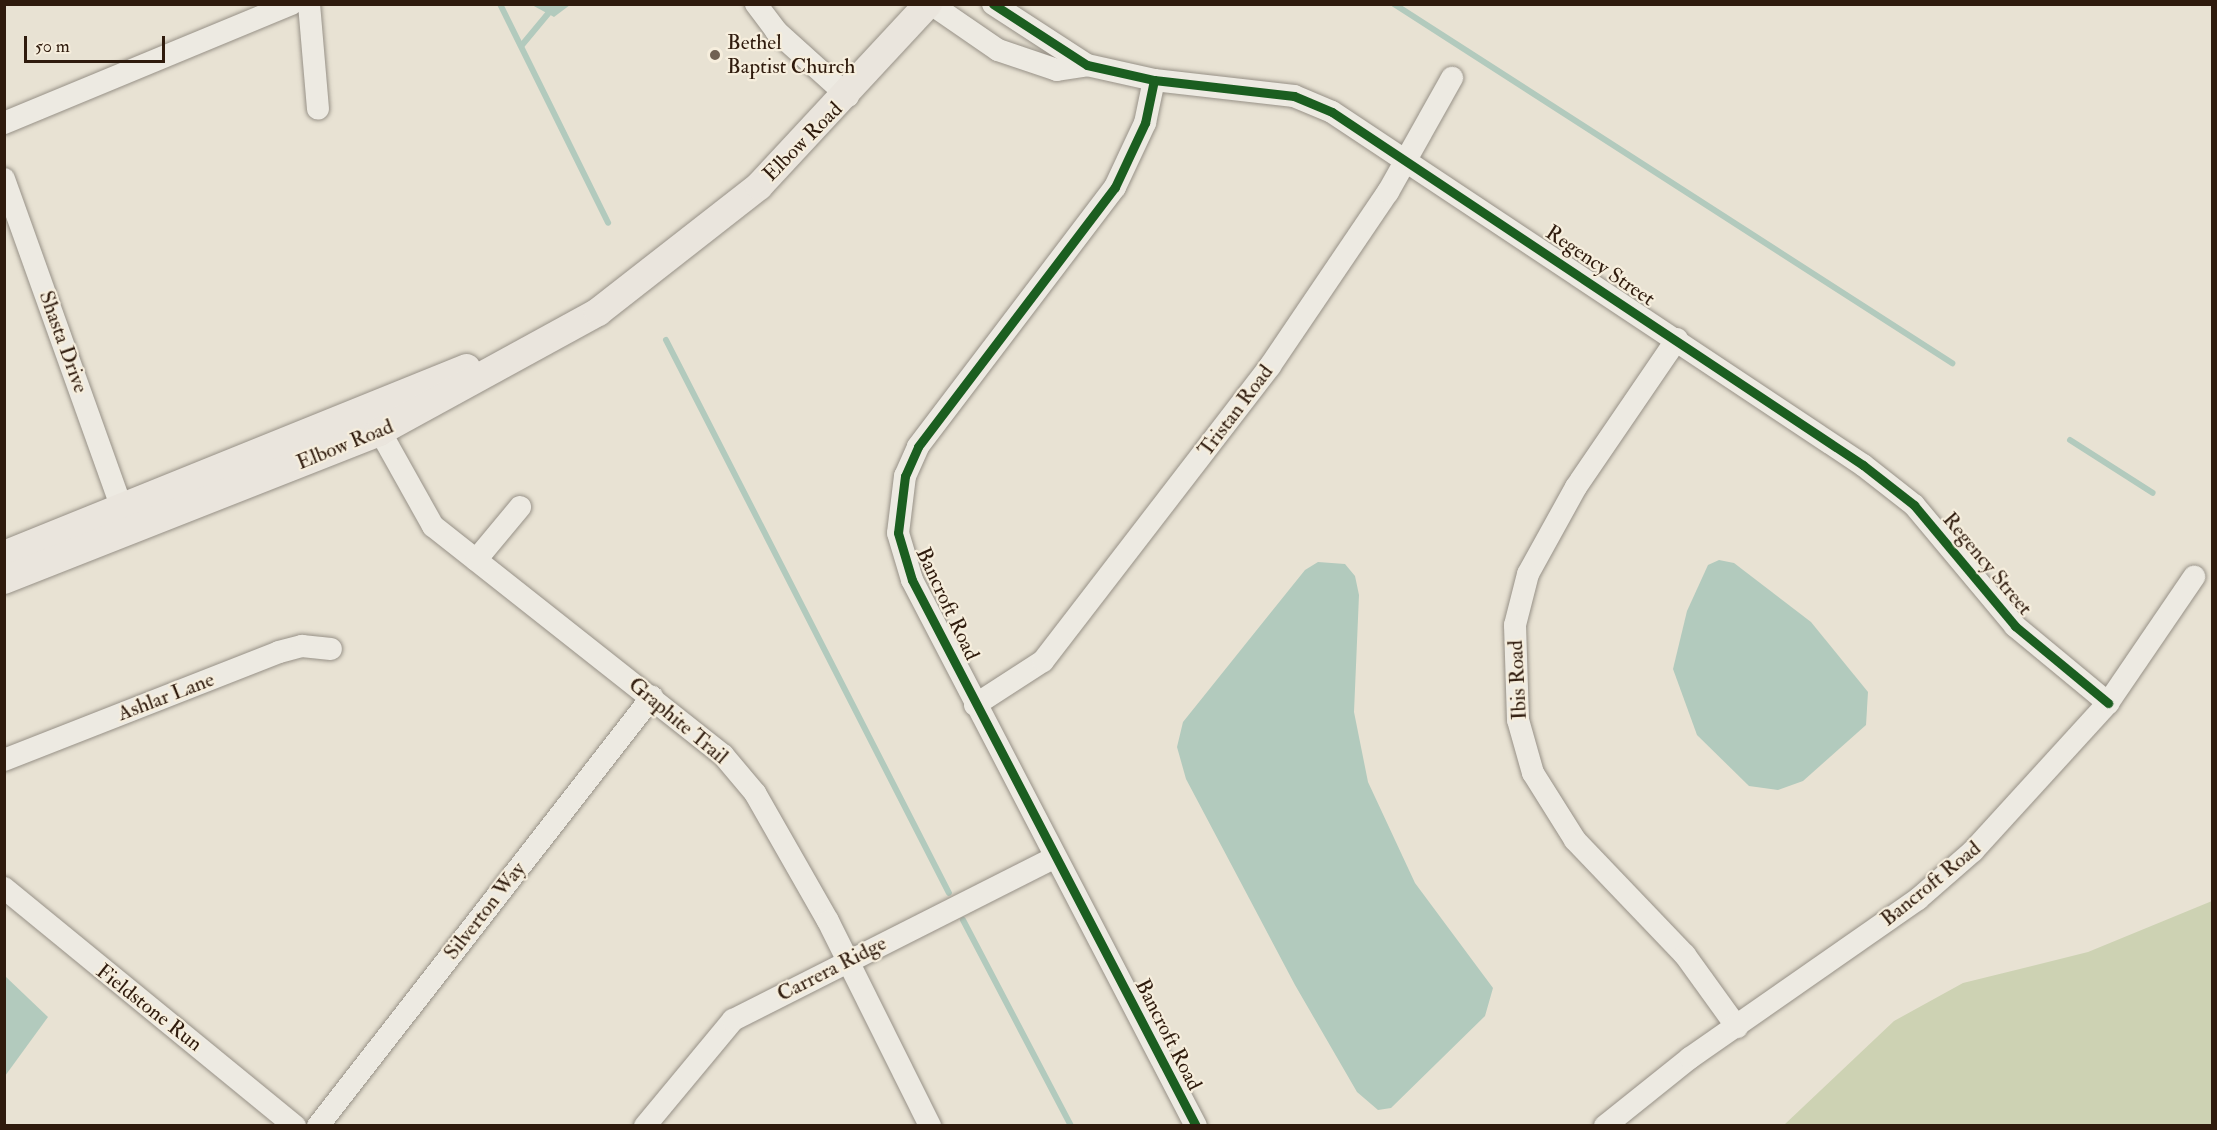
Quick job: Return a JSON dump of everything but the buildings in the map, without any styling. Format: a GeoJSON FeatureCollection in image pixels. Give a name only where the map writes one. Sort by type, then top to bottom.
{"type":"FeatureCollection","features":[{"type":"Feature","properties":{"kind":"main road","name":"Elbow Road"},"geometry":{"type":"LineString","coordinates":[[4,580],[374,421],[551,340],[662,264],[759,186],[848,96],[929,4]]}},
{"type":"Feature","properties":{"kind":"main road","name":"Elbow Road"},"geometry":{"type":"LineString","coordinates":[[4,555],[121,505],[374,421]]}},
{"type":"Feature","properties":{"kind":"street"},"geometry":{"type":"LineString","coordinates":[[4,123],[292,4]]}},
{"type":"Feature","properties":{"kind":"street"},"geometry":{"type":"LineString","coordinates":[[309,4],[318,109]]}},
{"type":"Feature","properties":{"kind":"street"},"geometry":{"type":"LineString","coordinates":[[756,4],[776,31],[848,96]]}},
{"type":"Feature","properties":{"kind":"street","name":"Regency Street"},"geometry":{"type":"LineString","coordinates":[[929,4],[998,51],[1057,70],[1087,65]]}},
{"type":"Feature","properties":{"kind":"street","name":"Regency Street"},"geometry":{"type":"LineString","coordinates":[[993,4],[1087,65],[1154,80],[1294,96],[1332,112],[1677,339],[1914,505],[2015,626],[2108,703]]}},
{"type":"Feature","properties":{"kind":"street","name":"Tristan Road"},"geometry":{"type":"LineString","coordinates":[[975,705],[1042,661],[1270,366],[1407,160],[1452,78]]}},
{"type":"Feature","properties":{"kind":"street","name":"Bancroft Road"},"geometry":{"type":"LineString","coordinates":[[1154,80],[1145,123],[1114,187],[934,420],[905,476],[898,533],[904,560],[975,705],[1196,1125]]}},
{"type":"Feature","properties":{"kind":"street","name":"Shasta Drive"},"geometry":{"type":"LineString","coordinates":[[4,179],[121,505]]}},
{"type":"Feature","properties":{"kind":"street","name":"Ibis Road"},"geometry":{"type":"LineString","coordinates":[[1677,339],[1576,487],[1528,574],[1515,625],[1518,720],[1533,773],[1575,840],[1685,956],[1737,1027]]}},
{"type":"Feature","properties":{"kind":"street","name":"Graphite Trail"},"geometry":{"type":"LineString","coordinates":[[374,421],[422,513],[476,560],[723,755],[755,793],[847,960],[930,1125]]}},
{"type":"Feature","properties":{"kind":"street"},"geometry":{"type":"LineString","coordinates":[[476,560],[520,507]]}},
{"type":"Feature","properties":{"kind":"street","name":"Bancroft Road"},"geometry":{"type":"LineString","coordinates":[[1605,1125],[1737,1027],[1918,899],[1973,851],[2032,793],[2108,703],[2194,577]]}},
{"type":"Feature","properties":{"kind":"street","name":"Ashlar Lane"},"geometry":{"type":"LineString","coordinates":[[4,760],[279,652],[302,646],[331,649]]}},
{"type":"Feature","properties":{"kind":"street","name":"Silverton Way"},"geometry":{"type":"LineString","coordinates":[[318,1125],[652,697]]}},
{"type":"Feature","properties":{"kind":"street","name":"Carrera Ridge"},"geometry":{"type":"LineString","coordinates":[[645,1125],[733,1020],[847,960],[1055,857]]}},
{"type":"Feature","properties":{"kind":"street","name":"Fieldstone Run"},"geometry":{"type":"LineString","coordinates":[[4,888],[295,1125]]}},
{"type":"Feature","properties":{"kind":"shaded area"},"geometry":{"type":"Polygon","coordinates":[[[532,5],[570,5],[554,17],[532,5]]]}},
{"type":"Feature","properties":{"kind":"shaded area"},"geometry":{"type":"Polygon","coordinates":[[[1719,560],[1734,563],[1811,622],[1868,692],[1866,725],[1803,781],[1778,790],[1749,786],[1697,735],[1673,669],[1687,611],[1708,565],[1719,560]]]}},
{"type":"Feature","properties":{"kind":"shaded area"},"geometry":{"type":"Polygon","coordinates":[[[1318,562],[1345,564],[1355,576],[1359,595],[1354,712],[1368,782],[1415,883],[1493,988],[1485,1016],[1391,1108],[1378,1110],[1357,1092],[1295,985],[1186,779],[1177,747],[1183,722],[1305,570],[1318,562]]]}},
{"type":"Feature","properties":{"kind":"shaded area"},"geometry":{"type":"Polygon","coordinates":[[[2212,901],[2212,1125],[1784,1125],[1894,1021],[1963,983],[2088,952],[2212,901]]]}},
{"type":"Feature","properties":{"kind":"shaded area"},"geometry":{"type":"Polygon","coordinates":[[[5,976],[48,1017],[5,1076],[5,976]]]}},
{"type":"Feature","properties":{"kind":"waterway"},"geometry":{"type":"LineString","coordinates":[[500,4],[608,223]]}},
{"type":"Feature","properties":{"kind":"waterway"},"geometry":{"type":"LineString","coordinates":[[522,45],[556,4]]}},
{"type":"Feature","properties":{"kind":"waterway"},"geometry":{"type":"LineString","coordinates":[[1394,4],[1952,363]]}},
{"type":"Feature","properties":{"kind":"waterway"},"geometry":{"type":"LineString","coordinates":[[666,340],[949,893]]}},
{"type":"Feature","properties":{"kind":"waterway"},"geometry":{"type":"LineString","coordinates":[[2070,440],[2153,493]]}},
{"type":"Feature","properties":{"kind":"waterway"},"geometry":{"type":"LineString","coordinates":[[963,920],[1071,1126]]}},
{"type":"Feature","properties":{"kind":"cycle path"},"geometry":{"type":"LineString","coordinates":[[993,4],[1087,65],[1154,80],[1294,96],[1332,112],[1863,465],[1914,505],[2015,626],[2108,703]]}},
{"type":"Feature","properties":{"kind":"cycle path"},"geometry":{"type":"LineString","coordinates":[[1154,80],[1145,123],[1115,187],[918,447],[905,476],[898,533],[912,580],[1196,1126]]}},
{"type":"Feature","properties":{"kind":"place","name":"Bethel Baptist Church"},"geometry":{"type":"Point","coordinates":[715,55]}}]}
